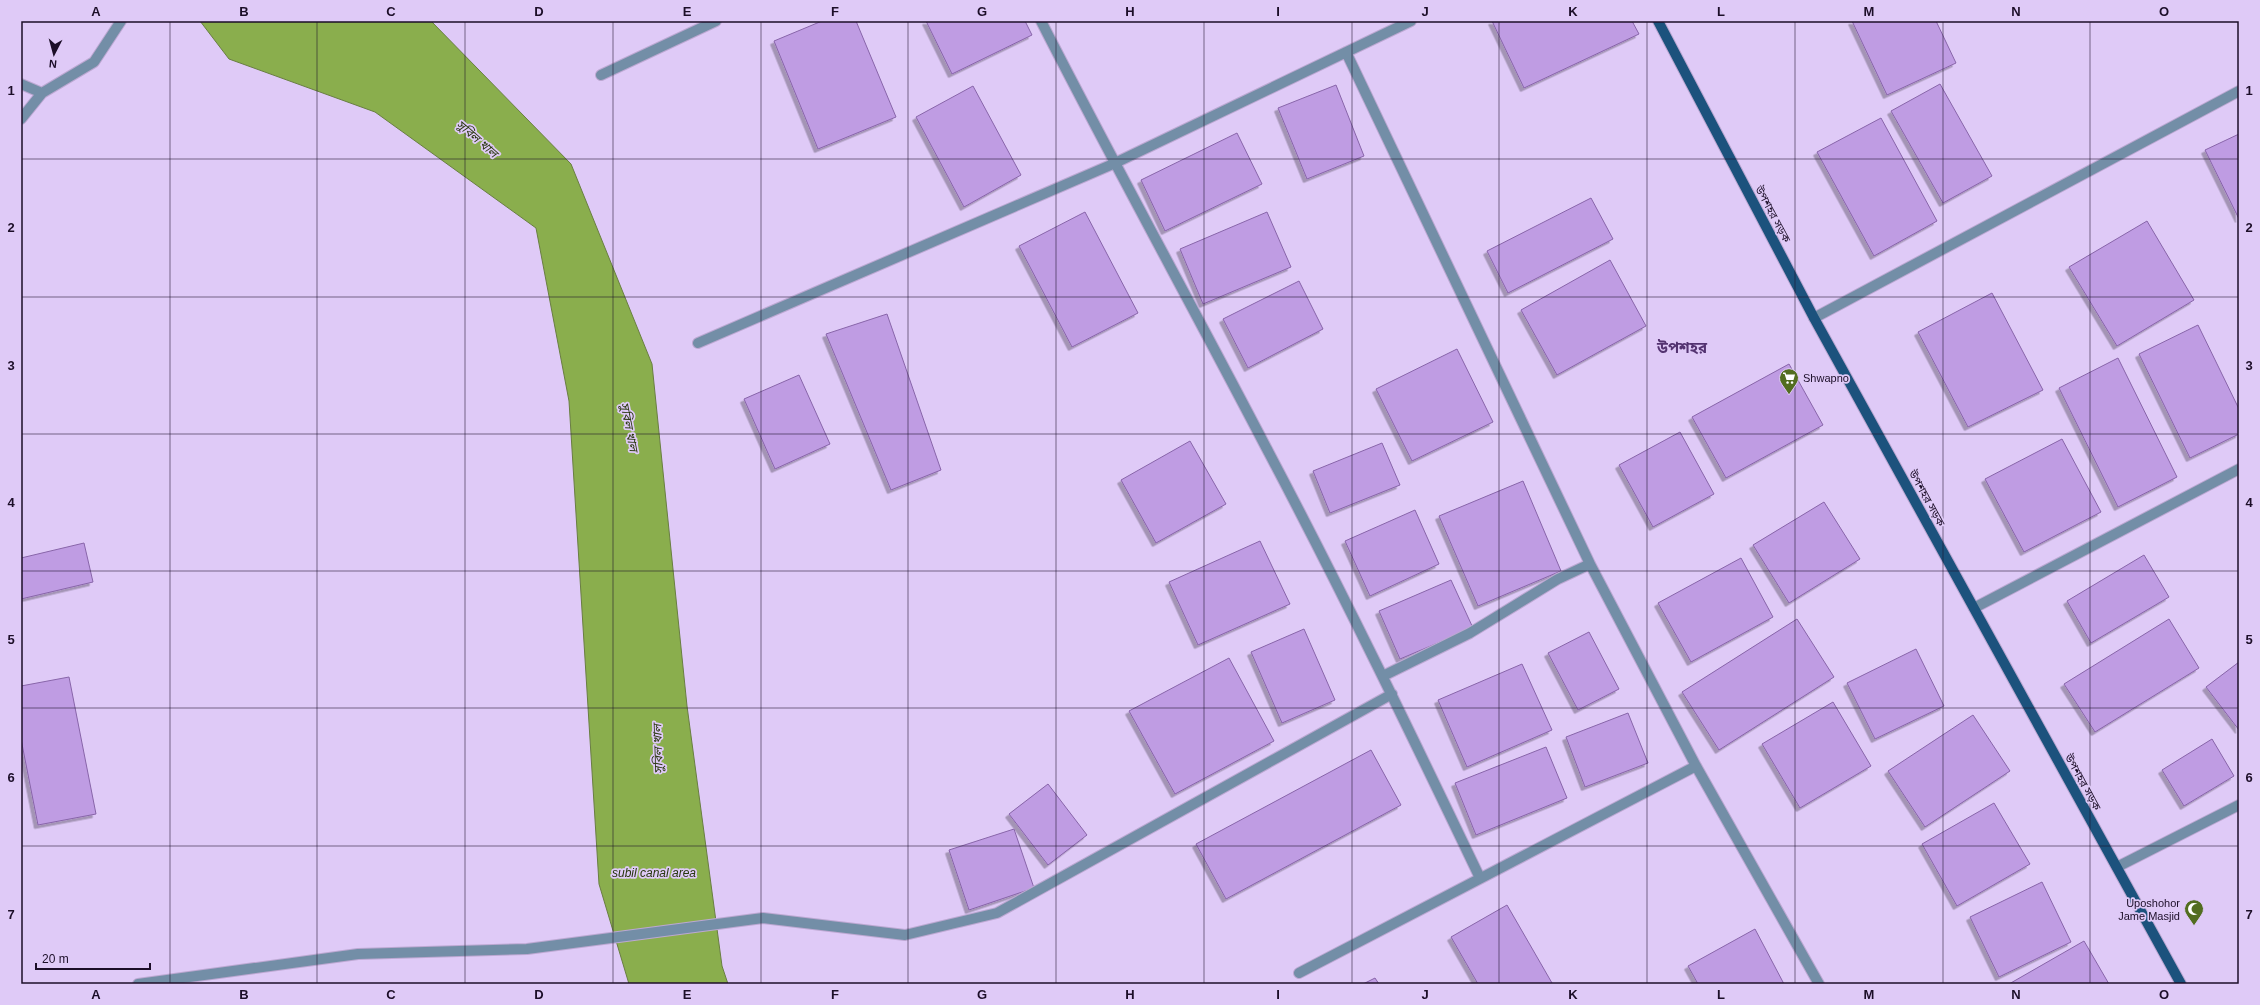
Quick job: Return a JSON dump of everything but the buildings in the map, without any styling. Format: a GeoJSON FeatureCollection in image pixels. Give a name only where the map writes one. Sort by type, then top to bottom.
{"type":"FeatureCollection","features":[{"type":"Feature","properties":{"kind":"main road","name":"উপশহর সড়ক"},"geometry":{"type":"LineString","coordinates":[[1660,22],[1814,318],[2181,984]]}},
{"type":"Feature","properties":{"kind":"street"},"geometry":{"type":"LineString","coordinates":[[21,118],[42,93],[94,62],[121,21]]}},
{"type":"Feature","properties":{"kind":"street"},"geometry":{"type":"LineString","coordinates":[[601,75],[716,21]]}},
{"type":"Feature","properties":{"kind":"street"},"geometry":{"type":"LineString","coordinates":[[1041,21],[1113,164],[1269,453],[1392,694],[1480,878]]}},
{"type":"Feature","properties":{"kind":"street"},"geometry":{"type":"LineString","coordinates":[[698,343],[1113,164],[1411,21]]}},
{"type":"Feature","properties":{"kind":"street"},"geometry":{"type":"LineString","coordinates":[[1346,52],[1590,564],[1696,766],[1819,984]]}},
{"type":"Feature","properties":{"kind":"street"},"geometry":{"type":"LineString","coordinates":[[21,84],[42,93]]}},
{"type":"Feature","properties":{"kind":"street"},"geometry":{"type":"LineString","coordinates":[[1814,318],[2239,91]]}},
{"type":"Feature","properties":{"kind":"street"},"geometry":{"type":"LineString","coordinates":[[1974,608],[2239,469]]}},
{"type":"Feature","properties":{"kind":"street"},"geometry":{"type":"LineString","coordinates":[[1383,676],[1470,634],[1558,579],[1590,564]]}},
{"type":"Feature","properties":{"kind":"street"},"geometry":{"type":"LineString","coordinates":[[138,984],[358,954],[528,949],[763,918],[905,935],[997,912],[1392,694]]}},
{"type":"Feature","properties":{"kind":"street"},"geometry":{"type":"LineString","coordinates":[[1299,973],[1696,766]]}},
{"type":"Feature","properties":{"kind":"street"},"geometry":{"type":"LineString","coordinates":[[2117,867],[2239,805]]}},
{"type":"Feature","properties":{"kind":"water","name":"subil canal area"},"geometry":{"type":"Polygon","coordinates":[[[200,21],[431,21],[571,164],[652,364],[687,706],[722,966],[728,984],[629,984],[599,884],[569,401],[536,228],[375,112],[229,59],[200,21]]]}},
{"type":"Feature","properties":{"kind":"place","name":"Shwapno"},"geometry":{"type":"Point","coordinates":[1789,395]}},
{"type":"Feature","properties":{"kind":"place","name":"Uposhohor Jame Masjid"},"geometry":{"type":"Point","coordinates":[2194,926]}},
{"type":"Feature","properties":{"kind":"district","name":"উপশহর"},"geometry":{"type":"Point","coordinates":[1682,347]}},
{"type":"Feature","properties":{"kind":"water label","name":"সুবিল খাল"},"geometry":{"type":"Point","coordinates":[477,139]}},
{"type":"Feature","properties":{"kind":"water label","name":"সুবিল খাল"},"geometry":{"type":"Point","coordinates":[629,427]}},
{"type":"Feature","properties":{"kind":"water label","name":"সুবিল খাল"},"geometry":{"type":"Point","coordinates":[658,749]}}]}
